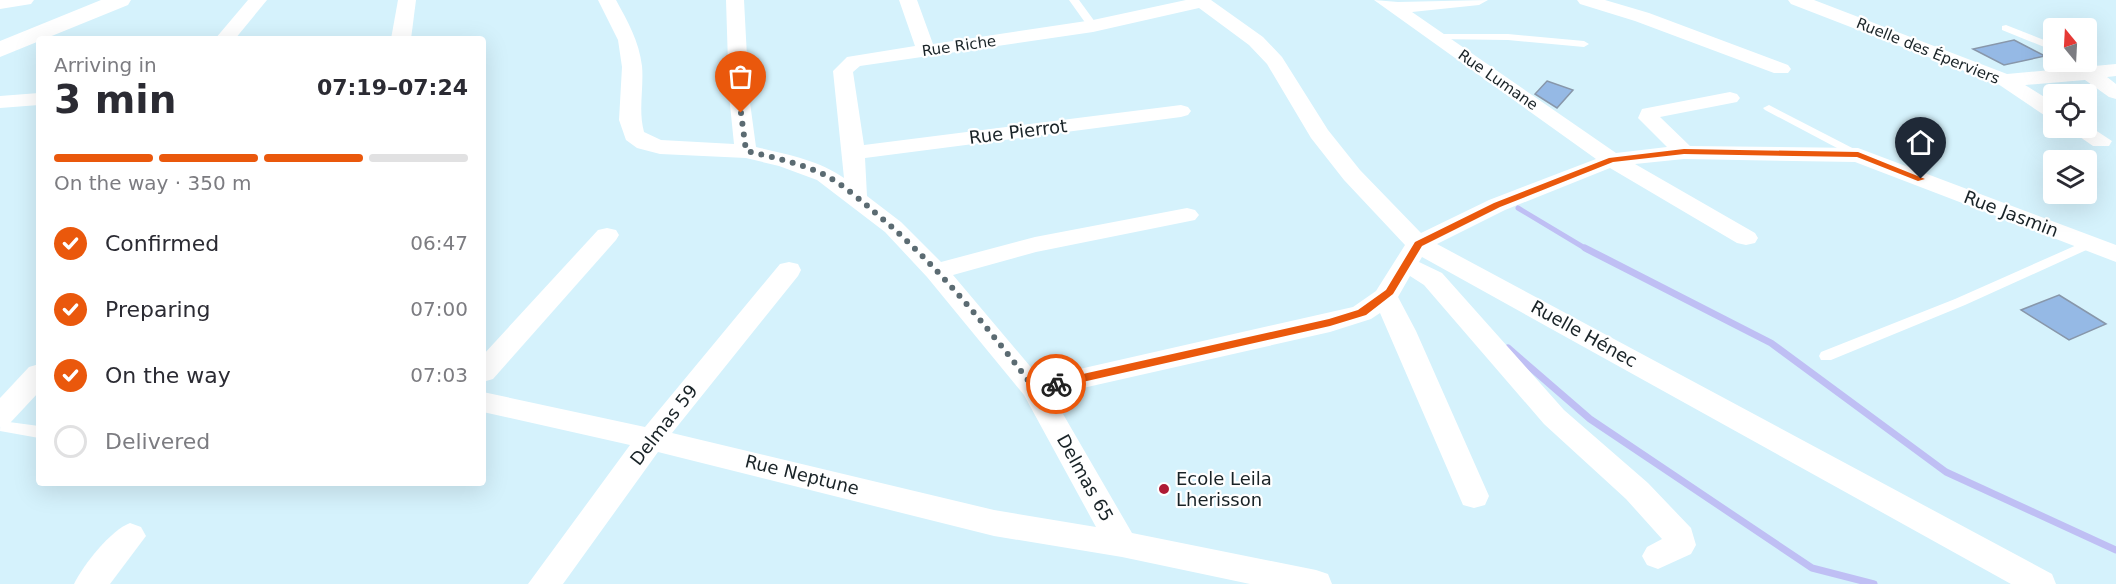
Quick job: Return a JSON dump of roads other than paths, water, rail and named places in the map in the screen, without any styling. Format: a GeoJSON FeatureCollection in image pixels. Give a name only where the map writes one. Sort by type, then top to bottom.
{"type":"FeatureCollection","features":[{"type":"Feature","properties":{"kind":"street"},"geometry":{"type":"LineString","coordinates":[[0,4],[25,0]]}},
{"type":"Feature","properties":{"kind":"street"},"geometry":{"type":"LineString","coordinates":[[0,50],[120,0]]}},
{"type":"Feature","properties":{"kind":"street"},"geometry":{"type":"LineString","coordinates":[[228,36],[258,0]]}},
{"type":"Feature","properties":{"kind":"street"},"geometry":{"type":"LineString","coordinates":[[401,36],[407,0]]}},
{"type":"Feature","properties":{"kind":"street","name":"Delmas 65"},"geometry":{"type":"LineString","coordinates":[[607,0],[628,40],[632,67],[630,120],[634,135],[645,143],[660,147],[746,151],[787,161],[825,175],[856,196],[893,227],[936,271],[1034,388],[1122,544]]}},
{"type":"Feature","properties":{"kind":"street"},"geometry":{"type":"LineString","coordinates":[[735,0],[739,94],[746,151]]}},
{"type":"Feature","properties":{"kind":"street"},"geometry":{"type":"LineString","coordinates":[[908,0],[926,51]]}},
{"type":"Feature","properties":{"kind":"street"},"geometry":{"type":"LineString","coordinates":[[1389,4],[1479,0]]}},
{"type":"Feature","properties":{"kind":"street"},"geometry":{"type":"LineString","coordinates":[[1586,0],[1642,17],[1780,69]]}},
{"type":"Feature","properties":{"kind":"street","name":"Ruelle des Éperviers"},"geometry":{"type":"LineString","coordinates":[[1797,0],[2005,81],[2043,106]]}},
{"type":"Feature","properties":{"kind":"street","name":"Rue Riche"},"geometry":{"type":"LineString","coordinates":[[856,196],[854,153],[843,71],[855,61],[1093,26],[1200,1]]}},
{"type":"Feature","properties":{"kind":"street","name":"Ruelle Hénec"},"geometry":{"type":"LineString","coordinates":[[1200,1],[1256,40],[1275,61],[1319,133],[1412,255],[2040,584]]}},
{"type":"Feature","properties":{"kind":"street","name":"Rue Lumane"},"geometry":{"type":"LineString","coordinates":[[1389,4],[1612,160],[1746,238]]}},
{"type":"Feature","properties":{"kind":"street"},"geometry":{"type":"LineString","coordinates":[[2097,70],[2116,93]]}},
{"type":"Feature","properties":{"kind":"street"},"geometry":{"type":"LineString","coordinates":[[2005,81],[2073,72]]}},
{"type":"Feature","properties":{"kind":"street"},"geometry":{"type":"LineString","coordinates":[[1684,152],[1649,118],[1649,112],[1730,98]]}},
{"type":"Feature","properties":{"kind":"street"},"geometry":{"type":"LineString","coordinates":[[0,102],[36,99]]}},
{"type":"Feature","properties":{"kind":"street","name":"Rue Pierrot"},"geometry":{"type":"LineString","coordinates":[[854,153],[1181,111]]}},
{"type":"Feature","properties":{"kind":"street"},"geometry":{"type":"LineString","coordinates":[[2096,138],[2101,141]]}},
{"type":"Feature","properties":{"kind":"street","name":"Rue Jasmin"},"geometry":{"type":"LineString","coordinates":[[1412,255],[1497,205],[1612,160],[1684,152],[1858,155],[2116,255]]}},
{"type":"Feature","properties":{"kind":"street"},"geometry":{"type":"LineString","coordinates":[[936,271],[1035,245],[1187,215]]}},
{"type":"Feature","properties":{"kind":"street"},"geometry":{"type":"LineString","coordinates":[[486,369],[608,235]]}},
{"type":"Feature","properties":{"kind":"street"},"geometry":{"type":"LineString","coordinates":[[1034,388],[1362,313],[1385,297],[1412,255],[1423,272],[1433,279],[1554,417],[1637,491],[1680,537],[1680,545],[1658,556]]}},
{"type":"Feature","properties":{"kind":"street","name":"Delmas 59"},"geometry":{"type":"LineString","coordinates":[[544,584],[651,439],[789,270]]}},
{"type":"Feature","properties":{"kind":"street"},"geometry":{"type":"LineString","coordinates":[[1385,297],[1403,331],[1474,496]]}},
{"type":"Feature","properties":{"kind":"street"},"geometry":{"type":"LineString","coordinates":[[0,416],[36,377]]}},
{"type":"Feature","properties":{"kind":"street","name":"Rue Neptune"},"geometry":{"type":"LineString","coordinates":[[486,403],[651,439],[994,523],[1122,544]]}},
{"type":"Feature","properties":{"kind":"street"},"geometry":{"type":"LineString","coordinates":[[90,584],[130,536]]}},
{"type":"Feature","properties":{"kind":"street"},"geometry":{"type":"LineString","coordinates":[[1122,544],[1316,584]]}},
{"type":"Feature","properties":{"kind":"lane"},"geometry":{"type":"LineString","coordinates":[[1074,0],[1093,26]]}},
{"type":"Feature","properties":{"kind":"lane"},"geometry":{"type":"LineString","coordinates":[[2006,28],[2043,43]]}},
{"type":"Feature","properties":{"kind":"lane"},"geometry":{"type":"LineString","coordinates":[[1437,37],[1508,37],[1584,44]]}},
{"type":"Feature","properties":{"kind":"lane"},"geometry":{"type":"LineString","coordinates":[[1769,108],[1858,155]]}},
{"type":"Feature","properties":{"kind":"lane"},"geometry":{"type":"LineString","coordinates":[[1826,356],[1960,302],[2088,244]]}},
{"type":"Feature","properties":{"kind":"lane"},"geometry":{"type":"LineString","coordinates":[[0,416],[1,426],[36,432]]}},
{"type":"Feature","properties":{"kind":"waterway"},"geometry":{"type":"LineString","coordinates":[[1518,208],[1588,250]]}},
{"type":"Feature","properties":{"kind":"waterway"},"geometry":{"type":"LineString","coordinates":[[1585,248],[1771,343],[1946,472],[2116,550]]}},
{"type":"Feature","properties":{"kind":"waterway"},"geometry":{"type":"LineString","coordinates":[[1508,348],[1590,419],[1812,568],[1874,584]]}},
{"type":"Feature","properties":{"kind":"place","name":"Ecole Leila Lherisson"},"geometry":{"type":"Point","coordinates":[1164,489]}}]}
